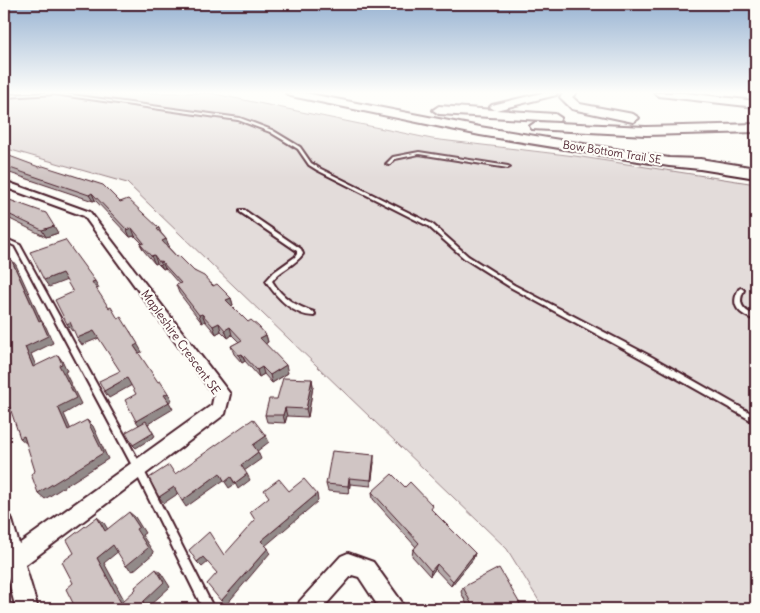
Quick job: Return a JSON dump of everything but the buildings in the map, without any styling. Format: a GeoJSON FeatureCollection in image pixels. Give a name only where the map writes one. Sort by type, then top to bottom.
{"type":"FeatureCollection","features":[{"type":"Feature","properties":{"kind":"highway","name":"Bow Bottom Trail SE"},"geometry":{"type":"LineString","coordinates":[[430,122],[480,132],[669,162],[700,164],[756,173]]}},
{"type":"Feature","properties":{"kind":"highway"},"geometry":{"type":"LineString","coordinates":[[496,122],[532,126],[628,130],[734,127],[756,124]]}},
{"type":"Feature","properties":{"kind":"highway"},"geometry":{"type":"LineString","coordinates":[[629,122],[756,128]]}},
{"type":"Feature","properties":{"kind":"highway"},"geometry":{"type":"LineString","coordinates":[[663,122],[708,126]]}},
{"type":"Feature","properties":{"kind":"highway"},"geometry":{"type":"LineString","coordinates":[[669,162],[756,177]]}},
{"type":"Feature","properties":{"kind":"street","name":"Mapleshire Crescent SE"},"geometry":{"type":"LineString","coordinates":[[4,184],[87,214],[222,394],[219,409],[13,561]]}},
{"type":"Feature","properties":{"kind":"street"},"geometry":{"type":"LineString","coordinates":[[4,524],[27,609]]}},
{"type":"Feature","properties":{"kind":"street"},"geometry":{"type":"LineString","coordinates":[[308,609],[348,563],[366,569],[394,609]]}},
{"type":"Feature","properties":{"kind":"lane"},"geometry":{"type":"LineString","coordinates":[[247,122],[257,124],[299,148],[310,164],[318,169],[430,225],[466,257],[512,286],[756,420]]}},
{"type":"Feature","properties":{"kind":"lane"},"geometry":{"type":"LineString","coordinates":[[388,164],[394,158],[420,153],[508,167]]}},
{"type":"Feature","properties":{"kind":"lane"},"geometry":{"type":"LineString","coordinates":[[242,210],[299,250],[300,254],[297,258],[272,274],[269,281],[285,302],[296,309],[312,314]]}},
{"type":"Feature","properties":{"kind":"lane"},"geometry":{"type":"LineString","coordinates":[[4,239],[17,245],[138,468],[209,609]]}},
{"type":"Feature","properties":{"kind":"lane"},"geometry":{"type":"LineString","coordinates":[[741,290],[736,300],[737,304],[741,310],[756,318]]}},
{"type":"Feature","properties":{"kind":"shaded area"},"geometry":{"type":"Polygon","coordinates":[[[4,122],[348,122],[432,139],[575,156],[756,184],[756,609],[544,609],[507,549],[127,183],[4,148],[4,122]]]}}]}
